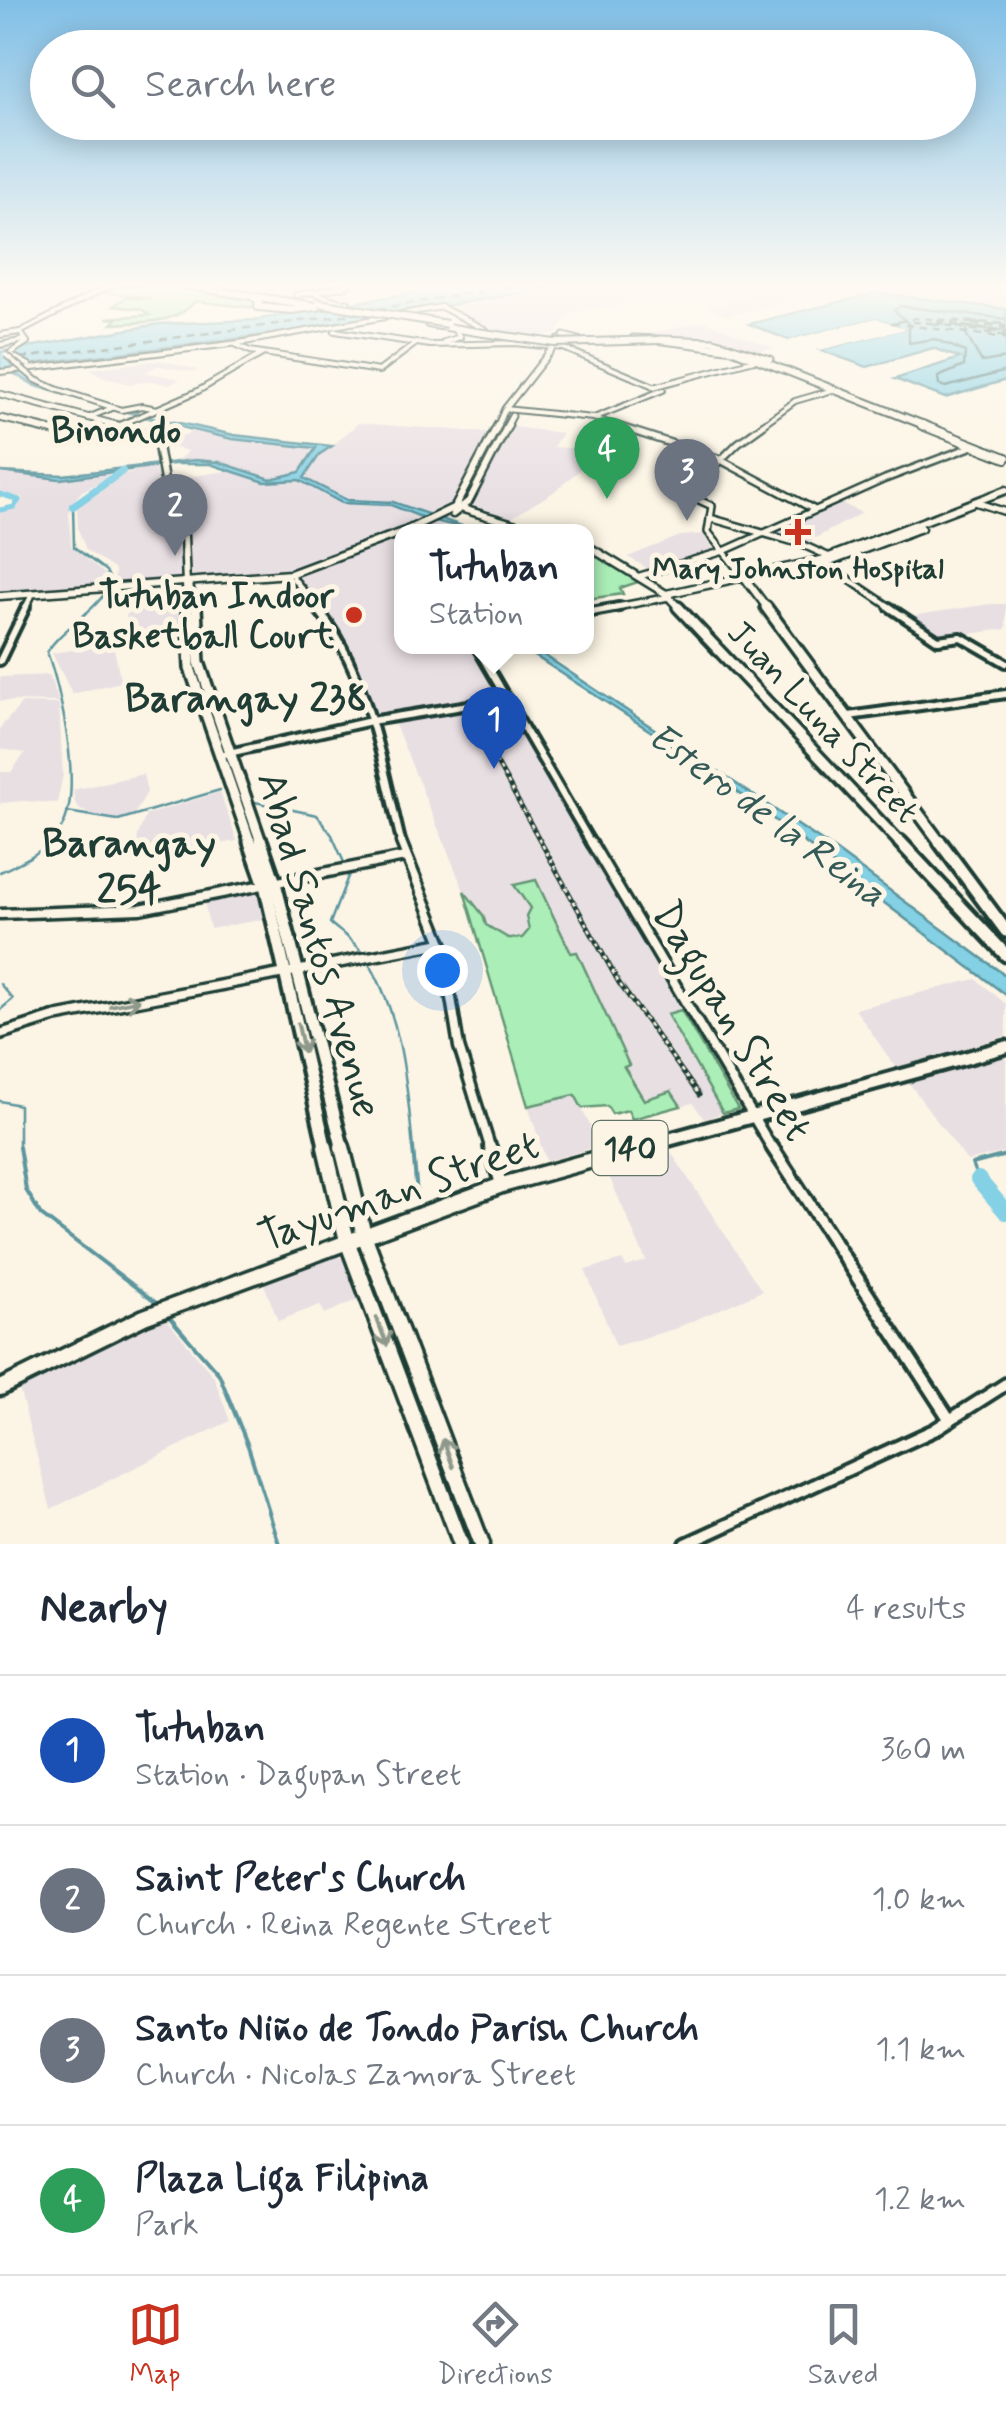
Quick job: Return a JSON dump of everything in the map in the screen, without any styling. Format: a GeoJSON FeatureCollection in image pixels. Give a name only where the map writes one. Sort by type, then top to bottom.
{"type":"FeatureCollection","features":[{"type":"Feature","properties":{"kind":"highway"},"geometry":{"type":"LineString","coordinates":[[765,358],[833,390],[1006,455]]}},
{"type":"Feature","properties":{"kind":"highway"},"geometry":{"type":"LineString","coordinates":[[766,358],[1006,455]]}},
{"type":"Feature","properties":{"kind":"main road"},"geometry":{"type":"LineString","coordinates":[[428,524],[459,500],[504,412],[545,358]]}},
{"type":"Feature","properties":{"kind":"main road"},"geometry":{"type":"LineString","coordinates":[[1,395],[121,424],[165,441]]}},
{"type":"Feature","properties":{"kind":"main road"},"geometry":{"type":"LineString","coordinates":[[463,509],[512,416],[504,412]]}},
{"type":"Feature","properties":{"kind":"main road"},"geometry":{"type":"LineString","coordinates":[[0,418],[61,433],[107,432],[148,442],[165,441]]}},
{"type":"Feature","properties":{"kind":"main road"},"geometry":{"type":"LineString","coordinates":[[81,434],[109,422]]}},
{"type":"Feature","properties":{"kind":"main road"},"geometry":{"type":"LineString","coordinates":[[107,432],[104,427],[121,424]]}},
{"type":"Feature","properties":{"kind":"main road"},"geometry":{"type":"LineString","coordinates":[[158,465],[158,445],[165,441]]}},
{"type":"Feature","properties":{"kind":"main road","name":"Abad Santos Avenue"},"geometry":{"type":"LineString","coordinates":[[148,442],[183,540],[189,584],[185,591],[190,668],[270,884],[364,1236],[482,1544]]}},
{"type":"Feature","properties":{"kind":"main road"},"geometry":{"type":"LineString","coordinates":[[829,561],[1006,493]]}},
{"type":"Feature","properties":{"kind":"main road"},"geometry":{"type":"LineString","coordinates":[[666,596],[829,561],[1006,493]]}},
{"type":"Feature","properties":{"kind":"main road"},"geometry":{"type":"LineString","coordinates":[[424,524],[463,509],[513,524]]}},
{"type":"Feature","properties":{"kind":"main road"},"geometry":{"type":"LineString","coordinates":[[0,597],[294,578],[394,536]]}},
{"type":"Feature","properties":{"kind":"main road"},"geometry":{"type":"LineString","coordinates":[[189,584],[298,573],[394,536]]}},
{"type":"Feature","properties":{"kind":"main road","name":"Juan Luna Street"},"geometry":{"type":"LineString","coordinates":[[594,550],[666,596],[1006,955]]}},
{"type":"Feature","properties":{"kind":"main road"},"geometry":{"type":"LineString","coordinates":[[746,580],[1006,931]]}},
{"type":"Feature","properties":{"kind":"main road"},"geometry":{"type":"LineString","coordinates":[[0,597],[102,590]]}},
{"type":"Feature","properties":{"kind":"main road","name":"Abad Santos Avenue"},"geometry":{"type":"LineString","coordinates":[[292,972],[348,1241],[461,1544]]}},
{"type":"Feature","properties":{"kind":"main road","name":"Tayuman Street"},"geometry":{"type":"LineString","coordinates":[[0,1388],[120,1326],[502,1185],[1006,1046]]}},
{"type":"Feature","properties":{"kind":"street"},"geometry":{"type":"LineString","coordinates":[[6,358],[44,384],[111,409]]}},
{"type":"Feature","properties":{"kind":"street"},"geometry":{"type":"LineString","coordinates":[[15,358],[24,365],[91,358]]}},
{"type":"Feature","properties":{"kind":"street"},"geometry":{"type":"LineString","coordinates":[[0,372],[107,358]]}},
{"type":"Feature","properties":{"kind":"street"},"geometry":{"type":"LineString","coordinates":[[121,424],[156,411],[247,358]]}},
{"type":"Feature","properties":{"kind":"street"},"geometry":{"type":"LineString","coordinates":[[295,358],[378,371],[396,358]]}},
{"type":"Feature","properties":{"kind":"street"},"geometry":{"type":"LineString","coordinates":[[593,358],[663,390],[593,418]]}},
{"type":"Feature","properties":{"kind":"street"},"geometry":{"type":"LineString","coordinates":[[654,386],[759,358]]}},
{"type":"Feature","properties":{"kind":"street"},"geometry":{"type":"LineString","coordinates":[[746,580],[708,532],[713,508],[686,494],[720,459],[795,401],[833,390]]}},
{"type":"Feature","properties":{"kind":"street"},"geometry":{"type":"LineString","coordinates":[[90,417],[111,409],[142,406],[156,411]]}},
{"type":"Feature","properties":{"kind":"street"},"geometry":{"type":"LineString","coordinates":[[504,412],[593,418],[720,459],[814,510]]}},
{"type":"Feature","properties":{"kind":"street"},"geometry":{"type":"LineString","coordinates":[[640,576],[724,551],[814,510],[976,446]]}},
{"type":"Feature","properties":{"kind":"street"},"geometry":{"type":"LineString","coordinates":[[975,502],[1006,512]]}},
{"type":"Feature","properties":{"kind":"street"},"geometry":{"type":"LineString","coordinates":[[710,518],[765,534],[829,561],[938,640],[960,637],[1006,663]]}},
{"type":"Feature","properties":{"kind":"street"},"geometry":{"type":"LineString","coordinates":[[294,578],[336,631],[371,721],[406,857],[442,943],[459,1047],[502,1185]]}},
{"type":"Feature","properties":{"kind":"street"},"geometry":{"type":"LineString","coordinates":[[594,611],[666,596]]}},
{"type":"Feature","properties":{"kind":"street"},"geometry":{"type":"LineString","coordinates":[[0,661],[30,597]]}},
{"type":"Feature","properties":{"kind":"street","name":"Dagupan Street"},"geometry":{"type":"LineString","coordinates":[[480,654],[750,1116],[950,1420]]}},
{"type":"Feature","properties":{"kind":"street"},"geometry":{"type":"LineString","coordinates":[[849,716],[1006,694]]}},
{"type":"Feature","properties":{"kind":"street"},"geometry":{"type":"LineString","coordinates":[[225,754],[371,721],[505,699]]}},
{"type":"Feature","properties":{"kind":"street"},"geometry":{"type":"LineString","coordinates":[[0,914],[140,909],[406,857]]}},
{"type":"Feature","properties":{"kind":"street"},"geometry":{"type":"LineString","coordinates":[[0,1034],[54,1017],[442,943]]}},
{"type":"Feature","properties":{"kind":"street"},"geometry":{"type":"LineString","coordinates":[[686,1544],[950,1420],[1006,1384]]}},
{"type":"Feature","properties":{"kind":"shaded area"},"geometry":{"type":"Polygon","coordinates":[[[161,360],[199,370],[158,366],[145,372],[180,379],[170,385],[152,381],[131,384],[101,377],[89,369],[161,360]]]}},
{"type":"Feature","properties":{"kind":"shaded area"},"geometry":{"type":"Polygon","coordinates":[[[358,423],[495,433],[499,425],[562,433],[553,447],[604,450],[552,493],[503,523],[465,511],[437,524],[394,524],[394,654],[486,654],[511,697],[371,721],[337,631],[294,578],[196,587],[183,544],[187,582],[114,586],[115,570],[86,550],[78,529],[77,508],[84,496],[120,475],[154,466],[171,509],[160,481],[239,469],[220,461],[178,460],[188,451],[163,445],[193,431],[230,440],[329,449],[358,423]]]}},
{"type":"Feature","properties":{"kind":"shaded area"},"geometry":{"type":"Polygon","coordinates":[[[96,471],[113,476],[82,491],[72,503],[71,546],[107,576],[106,586],[0,593],[0,512],[15,509],[23,498],[0,492],[0,472],[60,479],[96,471]]]}},
{"type":"Feature","properties":{"kind":"shaded area"},"geometry":{"type":"Polygon","coordinates":[[[841,503],[862,513],[806,543],[772,533],[841,503]]]}},
{"type":"Feature","properties":{"kind":"shaded area"},"geometry":{"type":"Polygon","coordinates":[[[704,534],[715,552],[650,570],[628,557],[680,536],[704,534]]]}},
{"type":"Feature","properties":{"kind":"shaded area"},"geometry":{"type":"Polygon","coordinates":[[[182,589],[179,629],[122,635],[130,600],[147,598],[147,592],[182,589]]]}},
{"type":"Feature","properties":{"kind":"shaded area"},"geometry":{"type":"Polygon","coordinates":[[[1006,604],[1006,629],[940,638],[909,616],[1006,604]]]}},
{"type":"Feature","properties":{"kind":"shaded area"},"geometry":{"type":"Polygon","coordinates":[[[113,644],[121,682],[72,694],[52,653],[113,644]]]}},
{"type":"Feature","properties":{"kind":"shaded area"},"geometry":{"type":"Polygon","coordinates":[[[49,675],[59,702],[0,701],[0,677],[49,675]]]}},
{"type":"Feature","properties":{"kind":"shaded area"},"geometry":{"type":"Polygon","coordinates":[[[22,703],[59,704],[63,775],[57,803],[24,801],[0,806],[0,772],[11,772],[25,753],[0,749],[0,728],[22,703]]]}},
{"type":"Feature","properties":{"kind":"shaded area"},"geometry":{"type":"Polygon","coordinates":[[[504,703],[681,1010],[667,1015],[723,1113],[704,1119],[693,1103],[681,1106],[671,1091],[645,1100],[623,1066],[629,1064],[577,953],[483,950],[462,886],[393,720],[504,703]]]}},
{"type":"Feature","properties":{"kind":"shaded area"},"geometry":{"type":"Polygon","coordinates":[[[143,774],[147,792],[134,815],[120,819],[94,815],[80,810],[75,803],[73,790],[143,774]]]}},
{"type":"Feature","properties":{"kind":"shaded area"},"geometry":{"type":"Polygon","coordinates":[[[220,792],[237,841],[135,859],[146,815],[220,792]]]}},
{"type":"Feature","properties":{"kind":"shaded area"},"geometry":{"type":"Polygon","coordinates":[[[257,890],[265,919],[210,929],[204,901],[257,890]]]}},
{"type":"Feature","properties":{"kind":"shaded area"},"geometry":{"type":"Polygon","coordinates":[[[976,979],[1006,1004],[1006,1036],[896,1068],[855,1009],[976,979]]]}},
{"type":"Feature","properties":{"kind":"shaded area"},"geometry":{"type":"Polygon","coordinates":[[[1006,1057],[1006,1152],[967,1161],[908,1082],[1006,1057]]]}},
{"type":"Feature","properties":{"kind":"shaded area"},"geometry":{"type":"Polygon","coordinates":[[[575,1095],[600,1146],[546,1161],[528,1106],[575,1095]]]}},
{"type":"Feature","properties":{"kind":"shaded area"},"geometry":{"type":"Polygon","coordinates":[[[669,1149],[762,1291],[674,1329],[616,1346],[585,1270],[622,1260],[626,1267],[646,1261],[605,1167],[669,1149]]]}},
{"type":"Feature","properties":{"kind":"shaded area"},"geometry":{"type":"Polygon","coordinates":[[[335,1254],[344,1260],[359,1299],[325,1314],[320,1305],[278,1321],[263,1282],[335,1254]]]}},
{"type":"Feature","properties":{"kind":"shaded area"},"geometry":{"type":"Polygon","coordinates":[[[165,1317],[214,1377],[230,1421],[51,1509],[18,1385],[165,1317]]]}},
{"type":"Feature","properties":{"kind":"green space"},"geometry":{"type":"Polygon","coordinates":[[[594,552],[641,581],[620,588],[623,594],[594,598],[594,552]]]}},
{"type":"Feature","properties":{"kind":"green space"},"geometry":{"type":"Polygon","coordinates":[[[536,880],[571,953],[577,952],[629,1065],[624,1067],[644,1100],[671,1091],[681,1106],[632,1119],[628,1110],[612,1114],[607,1106],[582,1108],[575,1095],[528,1106],[464,891],[486,925],[508,938],[522,938],[529,930],[526,916],[530,908],[514,885],[536,880]]]}},
{"type":"Feature","properties":{"kind":"green space"},"geometry":{"type":"Polygon","coordinates":[[[681,1010],[738,1109],[723,1113],[667,1014],[681,1010]]]}},
{"type":"Feature","properties":{"kind":"water"},"geometry":{"type":"Polygon","coordinates":[[[0,358],[80,358],[40,363],[27,367],[27,371],[46,383],[148,416],[234,435],[332,446],[320,454],[304,478],[347,500],[393,502],[456,524],[426,519],[391,505],[342,503],[299,480],[265,482],[210,464],[174,464],[60,479],[0,472],[63,475],[195,460],[219,462],[271,479],[300,472],[316,448],[232,439],[189,429],[36,386],[8,370],[0,371],[0,358]]]}},
{"type":"Feature","properties":{"kind":"water"},"geometry":{"type":"Polygon","coordinates":[[[842,358],[898,358],[867,367],[842,358]]]}},
{"type":"Feature","properties":{"kind":"water"},"geometry":{"type":"Polygon","coordinates":[[[960,358],[1006,358],[1006,380],[945,398],[895,379],[960,358]]]}},
{"type":"Feature","properties":{"kind":"water","name":"Estero de la Reina"},"geometry":{"type":"Polygon","coordinates":[[[532,654],[542,654],[835,850],[1006,976],[1006,995],[698,762],[532,654]]]}},
{"type":"Feature","properties":{"kind":"waterway"},"geometry":{"type":"LineString","coordinates":[[73,506],[122,471]]}},
{"type":"Feature","properties":{"kind":"waterway"},"geometry":{"type":"LineString","coordinates":[[0,494],[19,500],[14,507],[0,510]]}},
{"type":"Feature","properties":{"kind":"waterway"},"geometry":{"type":"LineString","coordinates":[[67,812],[68,740],[47,652],[98,601],[111,582],[106,571],[74,547],[73,506]]}},
{"type":"Feature","properties":{"kind":"waterway"},"geometry":{"type":"LineString","coordinates":[[67,812],[118,820],[220,790]]}},
{"type":"Feature","properties":{"kind":"waterway"},"geometry":{"type":"LineString","coordinates":[[255,802],[317,815],[332,835],[349,874],[330,923],[361,951],[387,1001],[401,1049],[413,1150]]}},
{"type":"Feature","properties":{"kind":"waterway"},"geometry":{"type":"LineString","coordinates":[[0,872],[50,842],[67,812]]}},
{"type":"Feature","properties":{"kind":"waterway"},"geometry":{"type":"LineString","coordinates":[[0,984],[13,999],[0,1010]]}},
{"type":"Feature","properties":{"kind":"waterway"},"geometry":{"type":"LineString","coordinates":[[0,1101],[19,1105],[19,1147]]}},
{"type":"Feature","properties":{"kind":"waterway"},"geometry":{"type":"LineString","coordinates":[[19,1147],[26,1190],[41,1215],[155,1302]]}},
{"type":"Feature","properties":{"kind":"waterway"},"geometry":{"type":"LineString","coordinates":[[413,1147],[417,1196]]}},
{"type":"Feature","properties":{"kind":"waterway"},"geometry":{"type":"LineString","coordinates":[[978,1179],[972,1164],[1006,1155]]}},
{"type":"Feature","properties":{"kind":"waterway"},"geometry":{"type":"LineString","coordinates":[[978,1179],[1006,1212]]}},
{"type":"Feature","properties":{"kind":"waterway"},"geometry":{"type":"LineString","coordinates":[[171,1319],[219,1374],[248,1446],[279,1544]]}},
{"type":"Feature","properties":{"kind":"railway"},"geometry":{"type":"LineString","coordinates":[[488,747],[619,983],[699,1095]]}},
{"type":"Feature","properties":{"kind":"place","name":"Plaza Liga Filipina"},"geometry":{"type":"Point","coordinates":[607,499]}},
{"type":"Feature","properties":{"kind":"place","name":"Santo Niño de Tondo Parish Church"},"geometry":{"type":"Point","coordinates":[687,521]}},
{"type":"Feature","properties":{"kind":"place","name":"Mary Johnston Hospital"},"geometry":{"type":"Point","coordinates":[798,532]}},
{"type":"Feature","properties":{"kind":"place","name":"Saint Peter's Church"},"geometry":{"type":"Point","coordinates":[175,556]}},
{"type":"Feature","properties":{"kind":"place","name":"Tutuban Indoor Basketball Court"},"geometry":{"type":"Point","coordinates":[354,615]}},
{"type":"Feature","properties":{"kind":"place","name":"Tutuban"},"geometry":{"type":"Point","coordinates":[494,769]}},
{"type":"Feature","properties":{"kind":"district","name":"Binondo"},"geometry":{"type":"Point","coordinates":[116,429]}},
{"type":"Feature","properties":{"kind":"district","name":"Barangay 238"},"geometry":{"type":"Point","coordinates":[246,697]}},
{"type":"Feature","properties":{"kind":"district","name":"Barangay 254"},"geometry":{"type":"Point","coordinates":[129,865]}}]}
